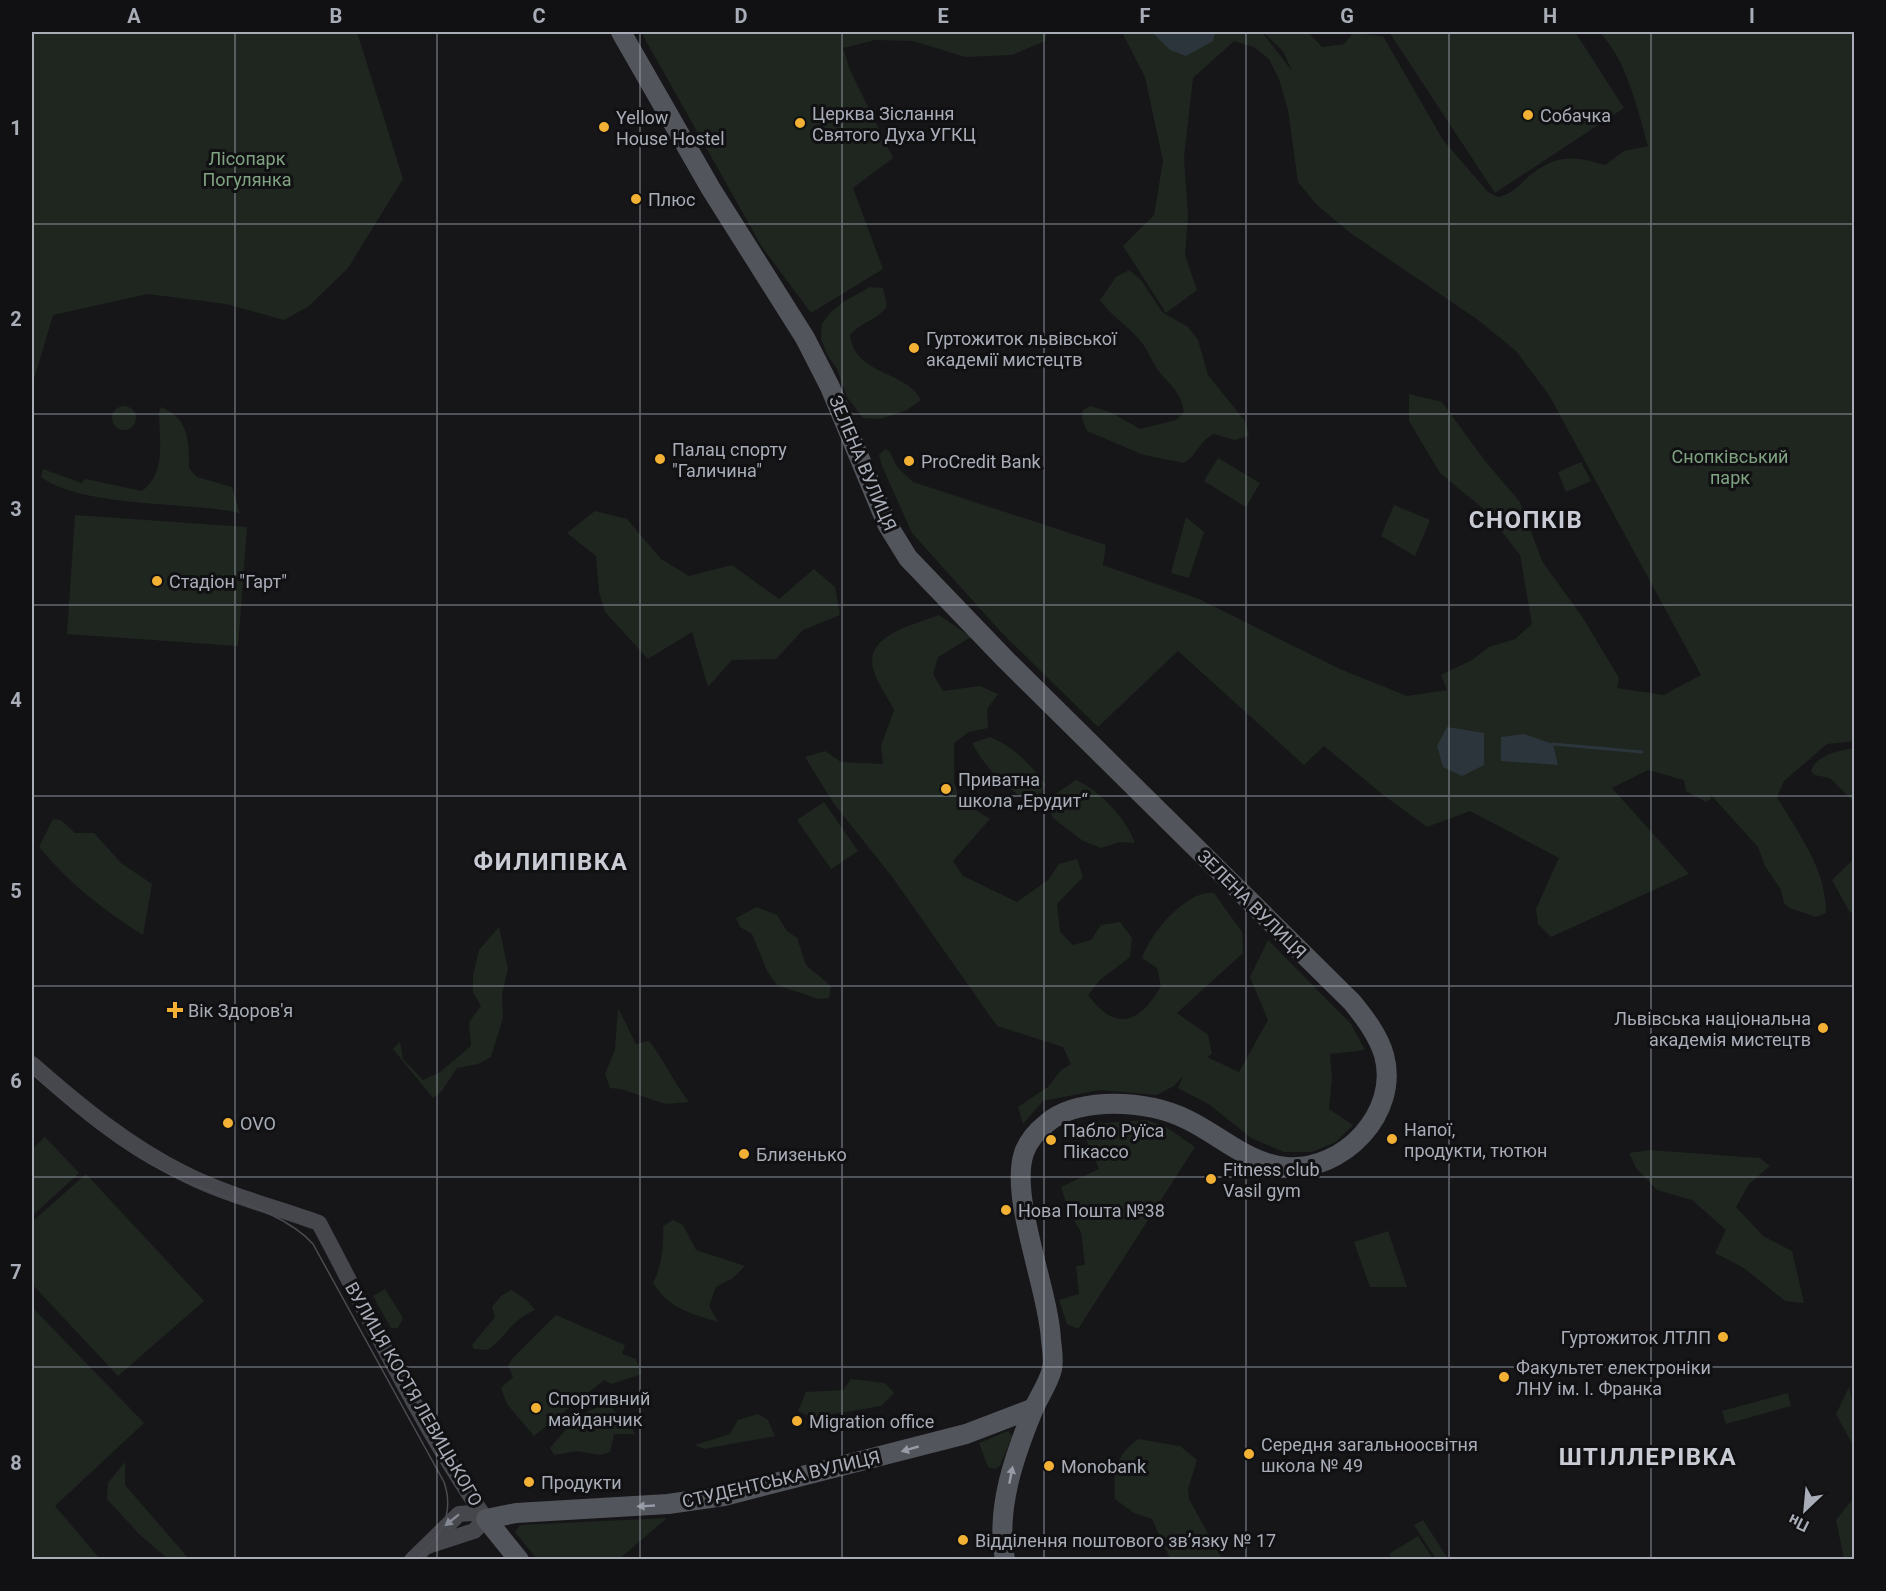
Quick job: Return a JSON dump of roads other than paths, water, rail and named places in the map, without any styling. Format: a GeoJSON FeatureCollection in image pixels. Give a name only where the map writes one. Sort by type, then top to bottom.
{"type":"FeatureCollection","features":[{"type":"Feature","properties":{"kind":"main road","name":"ЗЕЛЕНА ВУЛИЦЯ"},"geometry":{"type":"LineString","coordinates":[[621,32],[711,189],[805,338],[830,387],[887,524],[908,558],[1006,660],[1352,1002],[1367,1020],[1384,1056],[1384,1093],[1368,1127],[1345,1150],[1327,1160],[1306,1166],[1285,1167],[1258,1161],[1188,1120],[1159,1108],[1125,1104],[1093,1104],[1066,1112],[1047,1122],[1031,1139],[1024,1154],[1022,1197],[1051,1333],[1053,1368],[1034,1408],[1010,1478],[1001,1533],[1005,1560]]}},
{"type":"Feature","properties":{"kind":"main road","name":"СТУДЕНТСЬКА ВУЛИЦЯ"},"geometry":{"type":"LineString","coordinates":[[486,1519],[516,1514],[668,1504],[724,1496],[957,1436],[1034,1408]]}},
{"type":"Feature","properties":{"kind":"main road","name":"ВУЛИЦЯ КОСТЯ ЛЕВИЦЬКОГО"},"geometry":{"type":"LineString","coordinates":[[486,1519],[519,1560]]}},
{"type":"Feature","properties":{"kind":"street","name":"ВУЛИЦЯ КОСТЯ ЛЕВИЦЬКОГО"},"geometry":{"type":"LineString","coordinates":[[32,1064],[88,1114],[136,1147],[187,1175],[319,1223],[411,1395],[463,1486],[486,1519]]}},
{"type":"Feature","properties":{"kind":"street"},"geometry":{"type":"LineString","coordinates":[[412,1560],[459,1514],[472,1513],[486,1519]]}},
{"type":"Feature","properties":{"kind":"waterway"},"geometry":{"type":"LineString","coordinates":[[1553,744],[1642,752]]}},
{"type":"Feature","properties":{"kind":"tram line"},"geometry":{"type":"LineString","coordinates":[[32,1074],[114,1141],[150,1164],[186,1182],[265,1212],[283,1221],[313,1244],[444,1482],[448,1505],[444,1525],[439,1535],[416,1560]]}},
{"type":"Feature","properties":{"kind":"place","name":"Собачка"},"geometry":{"type":"Point","coordinates":[1528,115]}},
{"type":"Feature","properties":{"kind":"place","name":"Церква Зіслання Святого Духа УГКЦ"},"geometry":{"type":"Point","coordinates":[800,123]}},
{"type":"Feature","properties":{"kind":"place","name":"Yellow House Hostel"},"geometry":{"type":"Point","coordinates":[604,127]}},
{"type":"Feature","properties":{"kind":"place","name":"Плюс"},"geometry":{"type":"Point","coordinates":[636,199]}},
{"type":"Feature","properties":{"kind":"place","name":"Гуртожиток львівської академії мистецтв"},"geometry":{"type":"Point","coordinates":[914,348]}},
{"type":"Feature","properties":{"kind":"place","name":"Палац спорту \"Галичина\""},"geometry":{"type":"Point","coordinates":[660,459]}},
{"type":"Feature","properties":{"kind":"place","name":"ProCredit Bank"},"geometry":{"type":"Point","coordinates":[909,461]}},
{"type":"Feature","properties":{"kind":"place","name":"Стадіон \"Гарт\""},"geometry":{"type":"Point","coordinates":[157,581]}},
{"type":"Feature","properties":{"kind":"place","name":"Приватна школа „Ерудит“"},"geometry":{"type":"Point","coordinates":[946,789]}},
{"type":"Feature","properties":{"kind":"place","name":"Вік Здоров'я"},"geometry":{"type":"Point","coordinates":[175,1010]}},
{"type":"Feature","properties":{"kind":"place","name":"Львівська національна академія мистецтв"},"geometry":{"type":"Point","coordinates":[1823,1028]}},
{"type":"Feature","properties":{"kind":"place","name":"OVO"},"geometry":{"type":"Point","coordinates":[228,1123]}},
{"type":"Feature","properties":{"kind":"place","name":"Напої, продукти, тютюн"},"geometry":{"type":"Point","coordinates":[1392,1139]}},
{"type":"Feature","properties":{"kind":"place","name":"Пабло Руїса Пікассо"},"geometry":{"type":"Point","coordinates":[1051,1140]}},
{"type":"Feature","properties":{"kind":"place","name":"Близенько"},"geometry":{"type":"Point","coordinates":[744,1154]}},
{"type":"Feature","properties":{"kind":"place","name":"Fitness club Vasil gym"},"geometry":{"type":"Point","coordinates":[1211,1179]}},
{"type":"Feature","properties":{"kind":"place","name":"Нова Пошта №38"},"geometry":{"type":"Point","coordinates":[1006,1210]}},
{"type":"Feature","properties":{"kind":"place","name":"Гуртожиток ЛТЛП"},"geometry":{"type":"Point","coordinates":[1723,1337]}},
{"type":"Feature","properties":{"kind":"place","name":"Факультет електроніки ЛНУ ім. І. Франка"},"geometry":{"type":"Point","coordinates":[1504,1377]}},
{"type":"Feature","properties":{"kind":"place","name":"Спортивний майданчик"},"geometry":{"type":"Point","coordinates":[536,1408]}},
{"type":"Feature","properties":{"kind":"place","name":"Migration office"},"geometry":{"type":"Point","coordinates":[797,1421]}},
{"type":"Feature","properties":{"kind":"place","name":"Середня загальноосвітня школа № 49"},"geometry":{"type":"Point","coordinates":[1249,1454]}},
{"type":"Feature","properties":{"kind":"place","name":"Monobank"},"geometry":{"type":"Point","coordinates":[1049,1466]}},
{"type":"Feature","properties":{"kind":"place","name":"Продукти"},"geometry":{"type":"Point","coordinates":[529,1482]}},
{"type":"Feature","properties":{"kind":"place","name":"Відділення поштового зв’язку № 17"},"geometry":{"type":"Point","coordinates":[963,1540]}},
{"type":"Feature","properties":{"kind":"district","name":"СНОПКІВ"},"geometry":{"type":"Point","coordinates":[1526,520]}},
{"type":"Feature","properties":{"kind":"district","name":"ФИЛИПІВКА"},"geometry":{"type":"Point","coordinates":[551,862]}},
{"type":"Feature","properties":{"kind":"district","name":"ШТІЛЛЕРІВКА"},"geometry":{"type":"Point","coordinates":[1648,1457]}},
{"type":"Feature","properties":{"kind":"park label","name":"Лісопарк Погулянка"},"geometry":{"type":"Point","coordinates":[247,168]}},
{"type":"Feature","properties":{"kind":"park label","name":"Снопківський парк"},"geometry":{"type":"Point","coordinates":[1730,466]}}]}
